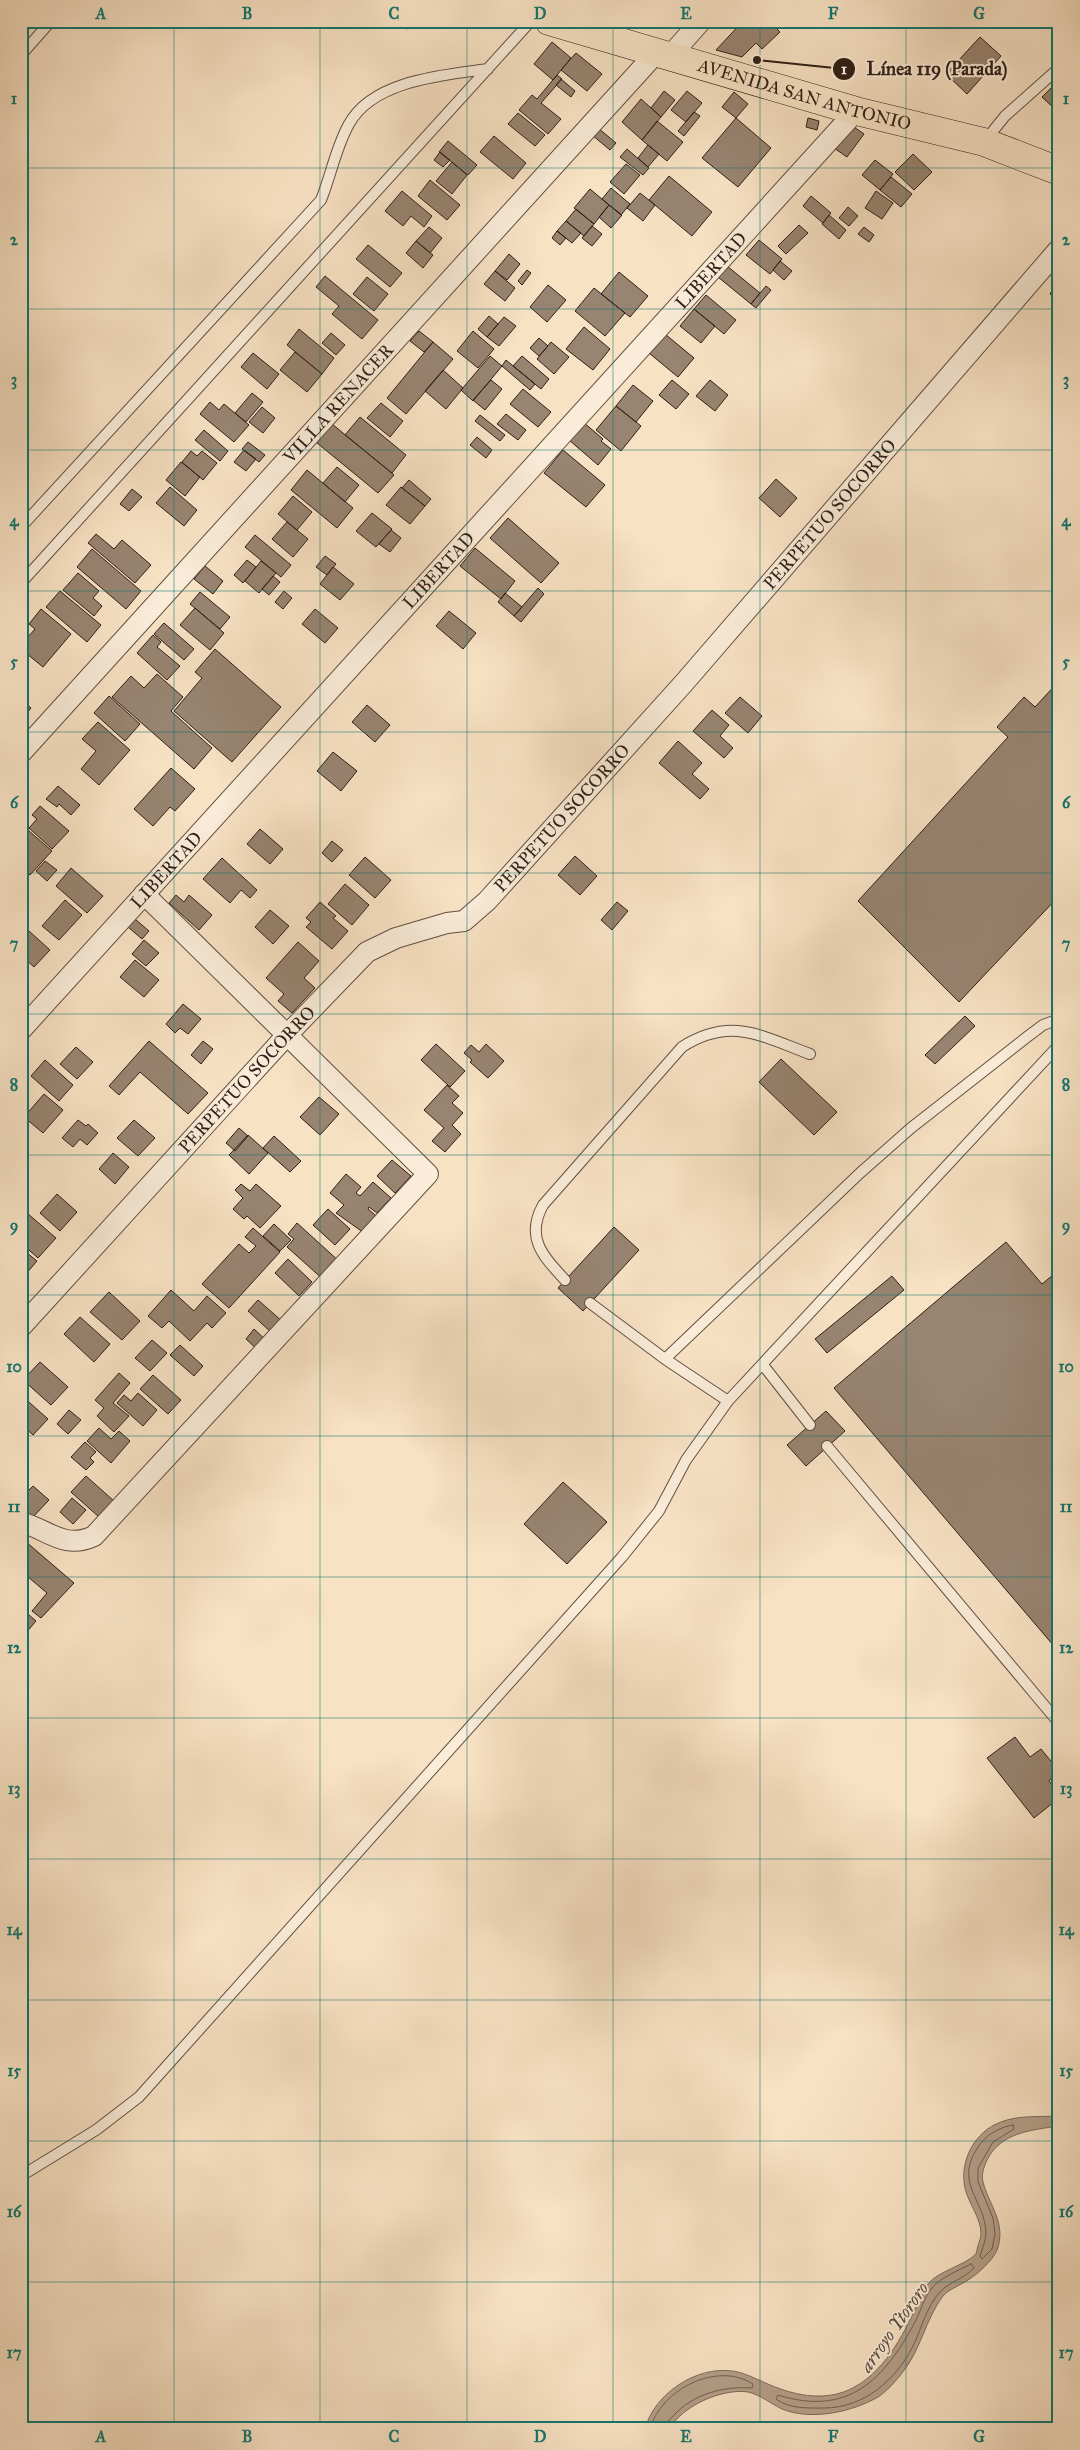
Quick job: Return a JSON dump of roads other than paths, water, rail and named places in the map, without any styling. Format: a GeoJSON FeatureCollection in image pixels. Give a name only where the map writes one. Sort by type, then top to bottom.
{"type":"FeatureCollection","features":[{"type":"Feature","properties":{"kind":"main road","name":"AVENIDA SAN ANTONIO"},"geometry":{"type":"LineString","coordinates":[[549,21],[856,111],[984,142],[1059,171]]}},
{"type":"Feature","properties":{"kind":"street","name":"VILLA RENACER"},"geometry":{"type":"LineString","coordinates":[[21,753],[663,54],[701,21]]}},
{"type":"Feature","properties":{"kind":"street","name":"LIBERTAD"},"geometry":{"type":"LineString","coordinates":[[21,1030],[856,111]]}},
{"type":"Feature","properties":{"kind":"street","name":"PERPETUO SOCORRO"},"geometry":{"type":"LineString","coordinates":[[21,1326],[287,1035],[368,952],[396,938],[447,923],[464,921],[487,901],[683,684],[1059,249]]}},
{"type":"Feature","properties":{"kind":"street"},"geometry":{"type":"LineString","coordinates":[[21,1522],[69,1541],[83,1541],[94,1536],[428,1174],[144,894]]}},
{"type":"Feature","properties":{"kind":"lane"},"geometry":{"type":"LineString","coordinates":[[21,55],[51,21]]}},
{"type":"Feature","properties":{"kind":"lane"},"geometry":{"type":"LineString","coordinates":[[21,583],[531,21]]}},
{"type":"Feature","properties":{"kind":"lane"},"geometry":{"type":"LineString","coordinates":[[984,142],[1005,116],[1059,68]]}},
{"type":"Feature","properties":{"kind":"lane"},"geometry":{"type":"LineString","coordinates":[[21,527],[321,200],[338,150],[350,123],[362,107],[404,84],[435,76],[488,69]]}},
{"type":"Feature","properties":{"kind":"lane"},"geometry":{"type":"LineString","coordinates":[[665,1359],[860,1173],[912,1128],[1043,1025],[1059,1019]]}},
{"type":"Feature","properties":{"kind":"lane"},"geometry":{"type":"LineString","coordinates":[[565,1280],[543,1256],[537,1243],[535,1228],[538,1214],[543,1204],[682,1047],[700,1036],[723,1030],[742,1030],[810,1054]]}},
{"type":"Feature","properties":{"kind":"lane"},"geometry":{"type":"LineString","coordinates":[[21,2176],[96,2130],[146,2089],[622,1556],[659,1511],[686,1460],[728,1401],[1059,1045]]}},
{"type":"Feature","properties":{"kind":"lane"},"geometry":{"type":"LineString","coordinates":[[590,1303],[665,1359],[728,1401]]}},
{"type":"Feature","properties":{"kind":"lane"},"geometry":{"type":"LineString","coordinates":[[763,1365],[810,1425]]}},
{"type":"Feature","properties":{"kind":"lane"},"geometry":{"type":"LineString","coordinates":[[827,1446],[1059,1723]]}},
{"type":"Feature","properties":{"kind":"water"},"geometry":{"type":"Polygon","coordinates":[[[1059,2116],[1059,2126],[1028,2131],[1009,2138],[1000,2143],[987,2160],[982,2179],[999,2223],[1000,2241],[997,2250],[981,2271],[943,2296],[914,2355],[900,2376],[881,2395],[844,2411],[806,2414],[793,2413],[757,2395],[738,2391],[715,2396],[693,2406],[675,2421],[670,2429],[645,2429],[657,2404],[667,2394],[678,2385],[704,2373],[718,2371],[736,2372],[788,2392],[817,2396],[837,2394],[862,2383],[882,2364],[898,2342],[921,2296],[932,2279],[965,2262],[976,2254],[981,2229],[965,2188],[964,2178],[964,2168],[971,2148],[984,2132],[1001,2122],[1022,2117],[1059,2116]]]}},
{"type":"Feature","properties":{"kind":"place","name":"Línea 119 (Parada)"},"geometry":{"type":"Point","coordinates":[757,60]}},
{"type":"Feature","properties":{"kind":"water label","name":"arroyo Ytororo"},"geometry":{"type":"Point","coordinates":[894,2327]}}]}
